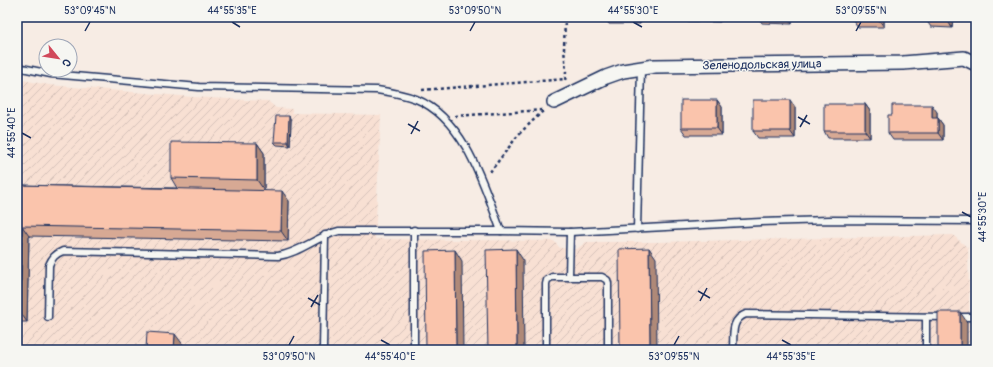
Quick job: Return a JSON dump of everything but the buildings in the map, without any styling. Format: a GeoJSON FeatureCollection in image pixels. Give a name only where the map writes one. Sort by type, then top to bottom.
{"type":"FeatureCollection","features":[{"type":"Feature","properties":{"kind":"street","name":"Зеленодольская улица"},"geometry":{"type":"LineString","coordinates":[[549,106],[606,77],[623,71],[654,66],[903,63],[964,58],[976,64]]}},
{"type":"Feature","properties":{"kind":"lane"},"geometry":{"type":"LineString","coordinates":[[17,67],[51,74],[199,87],[377,90],[417,99],[434,109],[455,131],[468,152],[483,184],[501,231]]}},
{"type":"Feature","properties":{"kind":"lane"},"geometry":{"type":"LineString","coordinates":[[637,229],[641,68]]}},
{"type":"Feature","properties":{"kind":"lane"},"geometry":{"type":"LineString","coordinates":[[48,317],[49,265],[52,258],[63,251],[278,256],[293,252],[325,235],[339,231],[414,230],[570,232],[815,220],[976,220]]}},
{"type":"Feature","properties":{"kind":"lane"},"geometry":{"type":"LineString","coordinates":[[414,230],[414,350]]}},
{"type":"Feature","properties":{"kind":"lane"},"geometry":{"type":"LineString","coordinates":[[569,277],[570,232]]}},
{"type":"Feature","properties":{"kind":"lane"},"geometry":{"type":"LineString","coordinates":[[323,350],[325,235]]}},
{"type":"Feature","properties":{"kind":"lane"},"geometry":{"type":"LineString","coordinates":[[546,350],[546,284],[549,278],[569,277],[602,277],[607,280],[608,350]]}},
{"type":"Feature","properties":{"kind":"lane"},"geometry":{"type":"LineString","coordinates":[[733,350],[734,328],[736,321],[740,316],[746,314],[976,317]]}},
{"type":"Feature","properties":{"kind":"lane"},"geometry":{"type":"LineString","coordinates":[[926,316],[926,350]]}},
{"type":"Feature","properties":{"kind":"path"},"geometry":{"type":"LineString","coordinates":[[483,184],[491,169],[519,134],[549,106],[564,87],[566,79],[565,17]]}},
{"type":"Feature","properties":{"kind":"path"},"geometry":{"type":"LineString","coordinates":[[419,91],[566,79]]}},
{"type":"Feature","properties":{"kind":"path"},"geometry":{"type":"LineString","coordinates":[[442,117],[549,106]]}},
{"type":"Feature","properties":{"kind":"shaded area"},"geometry":{"type":"Polygon","coordinates":[[[17,79],[49,85],[193,97],[268,101],[276,108],[292,109],[292,113],[381,115],[375,239],[554,241],[560,248],[577,249],[586,242],[658,242],[953,235],[968,248],[970,350],[17,350],[17,79]]]}}]}
